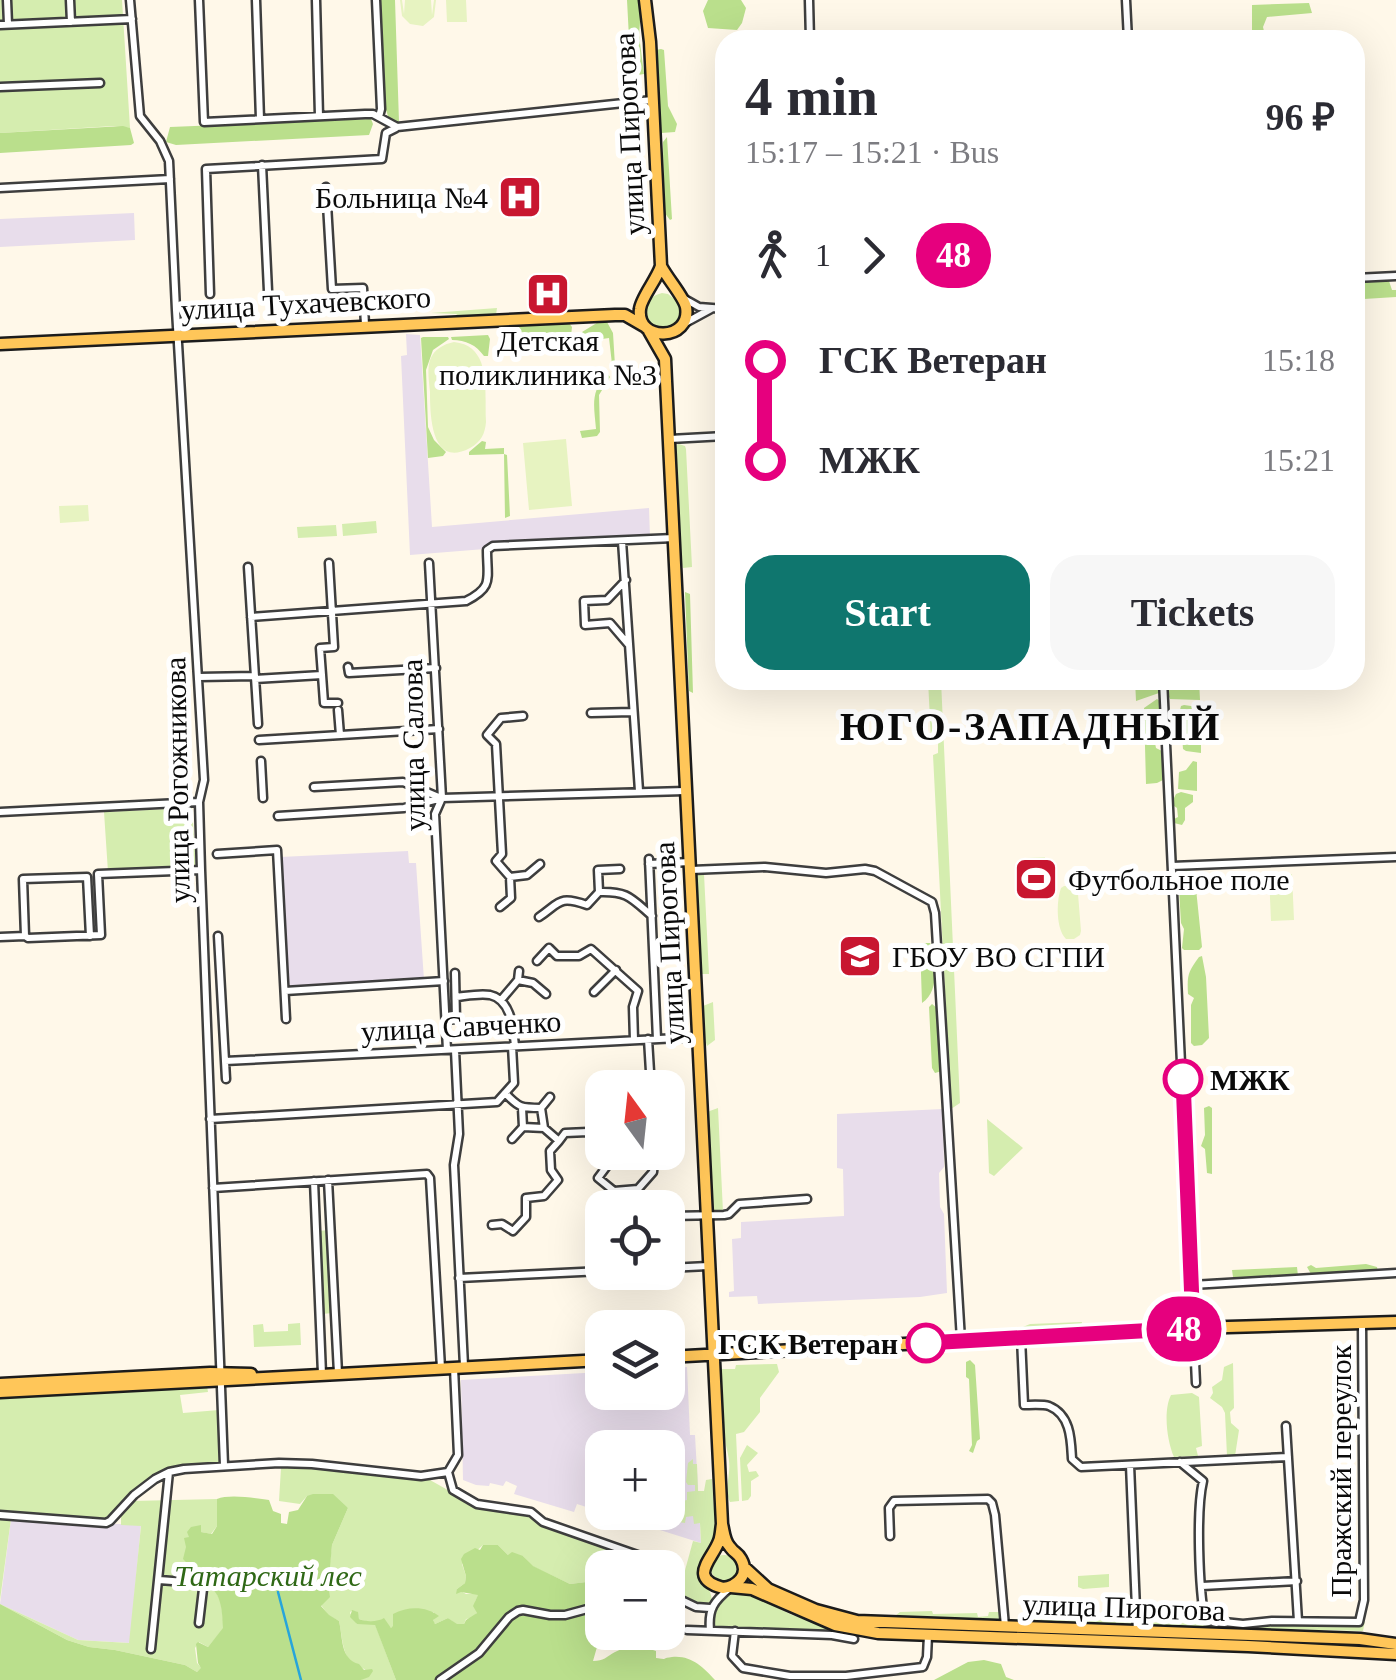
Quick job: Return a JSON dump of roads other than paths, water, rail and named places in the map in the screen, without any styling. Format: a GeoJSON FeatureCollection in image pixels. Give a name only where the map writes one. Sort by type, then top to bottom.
{"type":"FeatureCollection","features":[{"type":"Feature","properties":{"kind":"main road","name":"улица Пирогова"},"geometry":{"type":"LineString","coordinates":[[644,297],[661,266],[645,0]]}},
{"type":"Feature","properties":{"kind":"main road","name":"улица Пирогова"},"geometry":{"type":"LineString","coordinates":[[661,266],[680,294]]}},
{"type":"Feature","properties":{"kind":"main road"},"geometry":{"type":"LineString","coordinates":[[667,288],[680,294],[686,311],[678,328],[662,335],[647,328],[639,313],[644,297],[656,289],[667,288]]}},
{"type":"Feature","properties":{"kind":"main road","name":"улица Тухачевского"},"geometry":{"type":"LineString","coordinates":[[0,344],[616,314],[644,297]]}},
{"type":"Feature","properties":{"kind":"main road","name":"улица Тухачевского"},"geometry":{"type":"LineString","coordinates":[[616,314],[647,328]]}},
{"type":"Feature","properties":{"kind":"main road","name":"улица Пирогова"},"geometry":{"type":"LineString","coordinates":[[647,328],[665,359]]}},
{"type":"Feature","properties":{"kind":"main road","name":"улица Пирогова"},"geometry":{"type":"LineString","coordinates":[[678,328],[665,359],[722,1524],[727,1543],[744,1567],[768,1589],[816,1610],[928,1635],[1396,1644]]}},
{"type":"Feature","properties":{"kind":"main road"},"geometry":{"type":"LineString","coordinates":[[685,1356],[1193,1328],[1396,1322]]}},
{"type":"Feature","properties":{"kind":"main road"},"geometry":{"type":"LineString","coordinates":[[0,1392],[244,1373],[322,1375],[585,1361]]}},
{"type":"Feature","properties":{"kind":"main road"},"geometry":{"type":"LineString","coordinates":[[0,1384],[221,1377]]}},
{"type":"Feature","properties":{"kind":"main road","name":"улица Пирогова"},"geometry":{"type":"LineString","coordinates":[[722,1524],[718,1543],[704,1571],[709,1582],[718,1588],[752,1589],[834,1626],[878,1633],[893,1628],[1005,1628],[1137,1637],[1243,1630],[1360,1645],[1396,1654]]}},
{"type":"Feature","properties":{"kind":"main road"},"geometry":{"type":"LineString","coordinates":[[710,1555],[720,1549],[733,1551]]}},
{"type":"Feature","properties":{"kind":"main road"},"geometry":{"type":"LineString","coordinates":[[731,1587],[740,1580],[744,1567]]}},
{"type":"Feature","properties":{"kind":"street"},"geometry":{"type":"LineString","coordinates":[[6,0],[4,24],[132,18]]}},
{"type":"Feature","properties":{"kind":"street"},"geometry":{"type":"LineString","coordinates":[[70,0],[71,22]]}},
{"type":"Feature","properties":{"kind":"street","name":"улица Рогожникова"},"geometry":{"type":"LineString","coordinates":[[130,0],[138,108],[170,161],[190,558],[200,677],[204,780],[199,802],[201,870],[224,1465]]}},
{"type":"Feature","properties":{"kind":"street"},"geometry":{"type":"LineString","coordinates":[[199,0],[204,122],[365,114],[398,128]]}},
{"type":"Feature","properties":{"kind":"street"},"geometry":{"type":"LineString","coordinates":[[256,0],[260,118]]}},
{"type":"Feature","properties":{"kind":"street"},"geometry":{"type":"LineString","coordinates":[[316,0],[319,116]]}},
{"type":"Feature","properties":{"kind":"street"},"geometry":{"type":"LineString","coordinates":[[376,0],[379,117]]}},
{"type":"Feature","properties":{"kind":"street"},"geometry":{"type":"LineString","coordinates":[[809,0],[810,30]]}},
{"type":"Feature","properties":{"kind":"street"},"geometry":{"type":"LineString","coordinates":[[1126,0],[1128,30]]}},
{"type":"Feature","properties":{"kind":"street"},"geometry":{"type":"LineString","coordinates":[[0,87],[100,82]]}},
{"type":"Feature","properties":{"kind":"street"},"geometry":{"type":"LineString","coordinates":[[210,294],[206,170],[382,159],[386,133],[398,128],[654,100]]}},
{"type":"Feature","properties":{"kind":"street"},"geometry":{"type":"LineString","coordinates":[[262,164],[268,292]]}},
{"type":"Feature","properties":{"kind":"street"},"geometry":{"type":"LineString","coordinates":[[0,188],[170,179]]}},
{"type":"Feature","properties":{"kind":"street"},"geometry":{"type":"LineString","coordinates":[[326,186],[332,289],[362,288],[365,326]]}},
{"type":"Feature","properties":{"kind":"street"},"geometry":{"type":"LineString","coordinates":[[1365,278],[1396,276]]}},
{"type":"Feature","properties":{"kind":"street"},"geometry":{"type":"LineString","coordinates":[[680,294],[699,307],[715,309]]}},
{"type":"Feature","properties":{"kind":"street"},"geometry":{"type":"LineString","coordinates":[[678,328],[711,309]]}},
{"type":"Feature","properties":{"kind":"street"},"geometry":{"type":"LineString","coordinates":[[669,439],[715,437]]}},
{"type":"Feature","properties":{"kind":"street"},"geometry":{"type":"LineString","coordinates":[[251,617],[466,601],[484,591],[487,550],[493,546],[674,538]]}},
{"type":"Feature","properties":{"kind":"street"},"geometry":{"type":"LineString","coordinates":[[622,541],[638,791]]}},
{"type":"Feature","properties":{"kind":"street"},"geometry":{"type":"LineString","coordinates":[[328,562],[334,647],[320,648],[324,703],[338,706],[340,735]]}},
{"type":"Feature","properties":{"kind":"street","name":"улица Салова"},"geometry":{"type":"LineString","coordinates":[[430,564],[442,798],[436,814],[444,982],[460,1134],[454,1165],[459,1278],[458,1455],[448,1472]]}},
{"type":"Feature","properties":{"kind":"street"},"geometry":{"type":"LineString","coordinates":[[248,568],[258,724]]}},
{"type":"Feature","properties":{"kind":"street"},"geometry":{"type":"LineString","coordinates":[[626,580],[608,600],[584,601],[585,625],[610,623],[629,645]]}},
{"type":"Feature","properties":{"kind":"street"},"geometry":{"type":"LineString","coordinates":[[348,667],[349,673],[436,668]]}},
{"type":"Feature","properties":{"kind":"street"},"geometry":{"type":"LineString","coordinates":[[200,677],[322,675]]}},
{"type":"Feature","properties":{"kind":"street"},"geometry":{"type":"LineString","coordinates":[[1163,690],[1196,1383]]}},
{"type":"Feature","properties":{"kind":"street"},"geometry":{"type":"LineString","coordinates":[[591,713],[632,712]]}},
{"type":"Feature","properties":{"kind":"street"},"geometry":{"type":"LineString","coordinates":[[500,907],[511,898],[510,877],[496,861],[502,854],[496,744],[488,735],[500,718],[523,716]]}},
{"type":"Feature","properties":{"kind":"street"},"geometry":{"type":"LineString","coordinates":[[259,740],[439,729]]}},
{"type":"Feature","properties":{"kind":"street"},"geometry":{"type":"LineString","coordinates":[[260,761],[263,798]]}},
{"type":"Feature","properties":{"kind":"street"},"geometry":{"type":"LineString","coordinates":[[314,787],[403,782],[442,798]]}},
{"type":"Feature","properties":{"kind":"street"},"geometry":{"type":"LineString","coordinates":[[278,816],[404,808],[442,798],[686,791]]}},
{"type":"Feature","properties":{"kind":"street"},"geometry":{"type":"LineString","coordinates":[[0,812],[199,802]]}},
{"type":"Feature","properties":{"kind":"street"},"geometry":{"type":"LineString","coordinates":[[217,854],[278,850],[286,1018]]}},
{"type":"Feature","properties":{"kind":"street"},"geometry":{"type":"LineString","coordinates":[[1172,866],[1396,857]]}},
{"type":"Feature","properties":{"kind":"street"},"geometry":{"type":"LineString","coordinates":[[650,1070],[649,861],[826,872],[865,869],[932,902],[961,1341]]}},
{"type":"Feature","properties":{"kind":"street"},"geometry":{"type":"LineString","coordinates":[[510,877],[528,875],[540,864]]}},
{"type":"Feature","properties":{"kind":"street"},"geometry":{"type":"LineString","coordinates":[[600,892],[598,870],[620,869]]}},
{"type":"Feature","properties":{"kind":"street"},"geometry":{"type":"LineString","coordinates":[[0,937],[101,935],[98,874],[201,870]]}},
{"type":"Feature","properties":{"kind":"street"},"geometry":{"type":"LineString","coordinates":[[25,936],[23,879],[87,876],[90,936]]}},
{"type":"Feature","properties":{"kind":"street"},"geometry":{"type":"LineString","coordinates":[[539,916],[555,902],[566,900],[586,905],[600,892],[618,892],[652,916]]}},
{"type":"Feature","properties":{"kind":"street"},"geometry":{"type":"LineString","coordinates":[[218,936],[226,1078]]}},
{"type":"Feature","properties":{"kind":"street"},"geometry":{"type":"LineString","coordinates":[[537,960],[549,948],[557,956],[579,956],[591,949],[638,992],[633,1007],[634,1040]]}},
{"type":"Feature","properties":{"kind":"street"},"geometry":{"type":"LineString","coordinates":[[594,992],[616,970]]}},
{"type":"Feature","properties":{"kind":"street"},"geometry":{"type":"LineString","coordinates":[[446,1020],[456,1019],[454,973]]}},
{"type":"Feature","properties":{"kind":"street"},"geometry":{"type":"LineString","coordinates":[[501,1000],[519,976],[546,994]]}},
{"type":"Feature","properties":{"kind":"street"},"geometry":{"type":"LineString","coordinates":[[285,991],[444,982]]}},
{"type":"Feature","properties":{"kind":"street"},"geometry":{"type":"LineString","coordinates":[[210,1119],[497,1102],[514,1083],[511,1016],[501,1000],[490,994],[456,997]]}},
{"type":"Feature","properties":{"kind":"street","name":"улица Савченко"},"geometry":{"type":"LineString","coordinates":[[225,1061],[699,1037]]}},
{"type":"Feature","properties":{"kind":"street"},"geometry":{"type":"LineString","coordinates":[[208,1048],[224,1046]]}},
{"type":"Feature","properties":{"kind":"street"},"geometry":{"type":"LineString","coordinates":[[505,1094],[522,1108],[541,1108]]}},
{"type":"Feature","properties":{"kind":"street"},"geometry":{"type":"LineString","coordinates":[[544,1128],[541,1108],[550,1096]]}},
{"type":"Feature","properties":{"kind":"street"},"geometry":{"type":"LineString","coordinates":[[522,1108],[524,1127]]}},
{"type":"Feature","properties":{"kind":"street"},"geometry":{"type":"LineString","coordinates":[[512,1138],[524,1127],[544,1128],[559,1141]]}},
{"type":"Feature","properties":{"kind":"street"},"geometry":{"type":"LineString","coordinates":[[492,1225],[502,1224],[512,1232],[526,1218],[526,1198],[544,1196],[558,1180],[550,1170],[550,1151],[565,1133],[585,1132]]}},
{"type":"Feature","properties":{"kind":"street"},"geometry":{"type":"LineString","coordinates":[[604,1170],[598,1178],[613,1190]]}},
{"type":"Feature","properties":{"kind":"street"},"geometry":{"type":"LineString","coordinates":[[626,1190],[638,1189],[653,1170]]}},
{"type":"Feature","properties":{"kind":"street"},"geometry":{"type":"LineString","coordinates":[[214,1188],[428,1174],[440,1368]]}},
{"type":"Feature","properties":{"kind":"street"},"geometry":{"type":"LineString","coordinates":[[328,1180],[338,1374]]}},
{"type":"Feature","properties":{"kind":"street"},"geometry":{"type":"LineString","coordinates":[[314,1181],[322,1375]]}},
{"type":"Feature","properties":{"kind":"street"},"geometry":{"type":"LineString","coordinates":[[685,1215],[728,1214],[738,1204],[807,1199]]}},
{"type":"Feature","properties":{"kind":"street"},"geometry":{"type":"LineString","coordinates":[[685,1267],[710,1266]]}},
{"type":"Feature","properties":{"kind":"street"},"geometry":{"type":"LineString","coordinates":[[459,1278],[585,1272]]}},
{"type":"Feature","properties":{"kind":"street"},"geometry":{"type":"LineString","coordinates":[[1192,1285],[1396,1273]]}},
{"type":"Feature","properties":{"kind":"street","name":"Пражский переулок"},"geometry":{"type":"LineString","coordinates":[[1286,1426],[1298,1621],[1356,1622],[1364,1600],[1362,1323]]}},
{"type":"Feature","properties":{"kind":"street"},"geometry":{"type":"LineString","coordinates":[[1021,1338],[1024,1405],[1048,1406],[1062,1417],[1070,1430],[1072,1460],[1081,1468],[1288,1457]]}},
{"type":"Feature","properties":{"kind":"street"},"geometry":{"type":"LineString","coordinates":[[1180,1462],[1203,1481],[1199,1496],[1204,1616],[1209,1621],[1243,1630],[1298,1621]]}},
{"type":"Feature","properties":{"kind":"street"},"geometry":{"type":"LineString","coordinates":[[0,1515],[110,1521],[134,1494],[169,1472],[224,1465],[312,1464],[422,1476],[448,1472],[453,1490],[477,1504],[531,1512],[543,1522],[626,1550]]}},
{"type":"Feature","properties":{"kind":"street"},"geometry":{"type":"LineString","coordinates":[[1130,1464],[1137,1637]]}},
{"type":"Feature","properties":{"kind":"street"},"geometry":{"type":"LineString","coordinates":[[151,1649],[169,1472]]}},
{"type":"Feature","properties":{"kind":"street"},"geometry":{"type":"LineString","coordinates":[[890,1536],[889,1508],[894,1501],[992,1503],[1005,1628]]}},
{"type":"Feature","properties":{"kind":"street"},"geometry":{"type":"LineString","coordinates":[[159,1580],[199,1583],[203,1589],[199,1623]]}},
{"type":"Feature","properties":{"kind":"street"},"geometry":{"type":"LineString","coordinates":[[1202,1586],[1296,1581]]}},
{"type":"Feature","properties":{"kind":"street"},"geometry":{"type":"LineString","coordinates":[[709,1582],[710,1630]]}},
{"type":"Feature","properties":{"kind":"street"},"geometry":{"type":"LineString","coordinates":[[685,1602],[696,1607],[712,1605],[731,1587]]}},
{"type":"Feature","properties":{"kind":"street"},"geometry":{"type":"LineString","coordinates":[[440,1680],[478,1653],[509,1616],[518,1611],[550,1616],[585,1610]]}},
{"type":"Feature","properties":{"kind":"street"},"geometry":{"type":"LineString","coordinates":[[687,1630],[854,1639]]}},
{"type":"Feature","properties":{"kind":"street"},"geometry":{"type":"LineString","coordinates":[[734,1631],[732,1656],[742,1668],[808,1677],[923,1667],[928,1657],[928,1635]]}},
{"type":"Feature","properties":{"kind":"waterway"},"geometry":{"type":"LineString","coordinates":[[278,1592],[301,1680]]}},
{"type":"Feature","properties":{"kind":"place","name":"Больница №4"},"geometry":{"type":"Point","coordinates":[520,197]}},
{"type":"Feature","properties":{"kind":"place","name":"Детская поликлиника №3"},"geometry":{"type":"Point","coordinates":[548,294]}},
{"type":"Feature","properties":{"kind":"place","name":"Футбольное поле"},"geometry":{"type":"Point","coordinates":[1036,879]}},
{"type":"Feature","properties":{"kind":"place","name":"ГБОУ ВО СГПИ"},"geometry":{"type":"Point","coordinates":[860,956]}},
{"type":"Feature","properties":{"kind":"place","name":"МЖК"},"geometry":{"type":"Point","coordinates":[1183,1079]}},
{"type":"Feature","properties":{"kind":"place","name":"ГСК Ветеран"},"geometry":{"type":"Point","coordinates":[926,1343]}},
{"type":"Feature","properties":{"kind":"district","name":"ЮГО-ЗАПАДНЫЙ"},"geometry":{"type":"Point","coordinates":[1031,726]}},
{"type":"Feature","properties":{"kind":"park label","name":"Татарский лес"},"geometry":{"type":"Point","coordinates":[268,1575]}}]}
